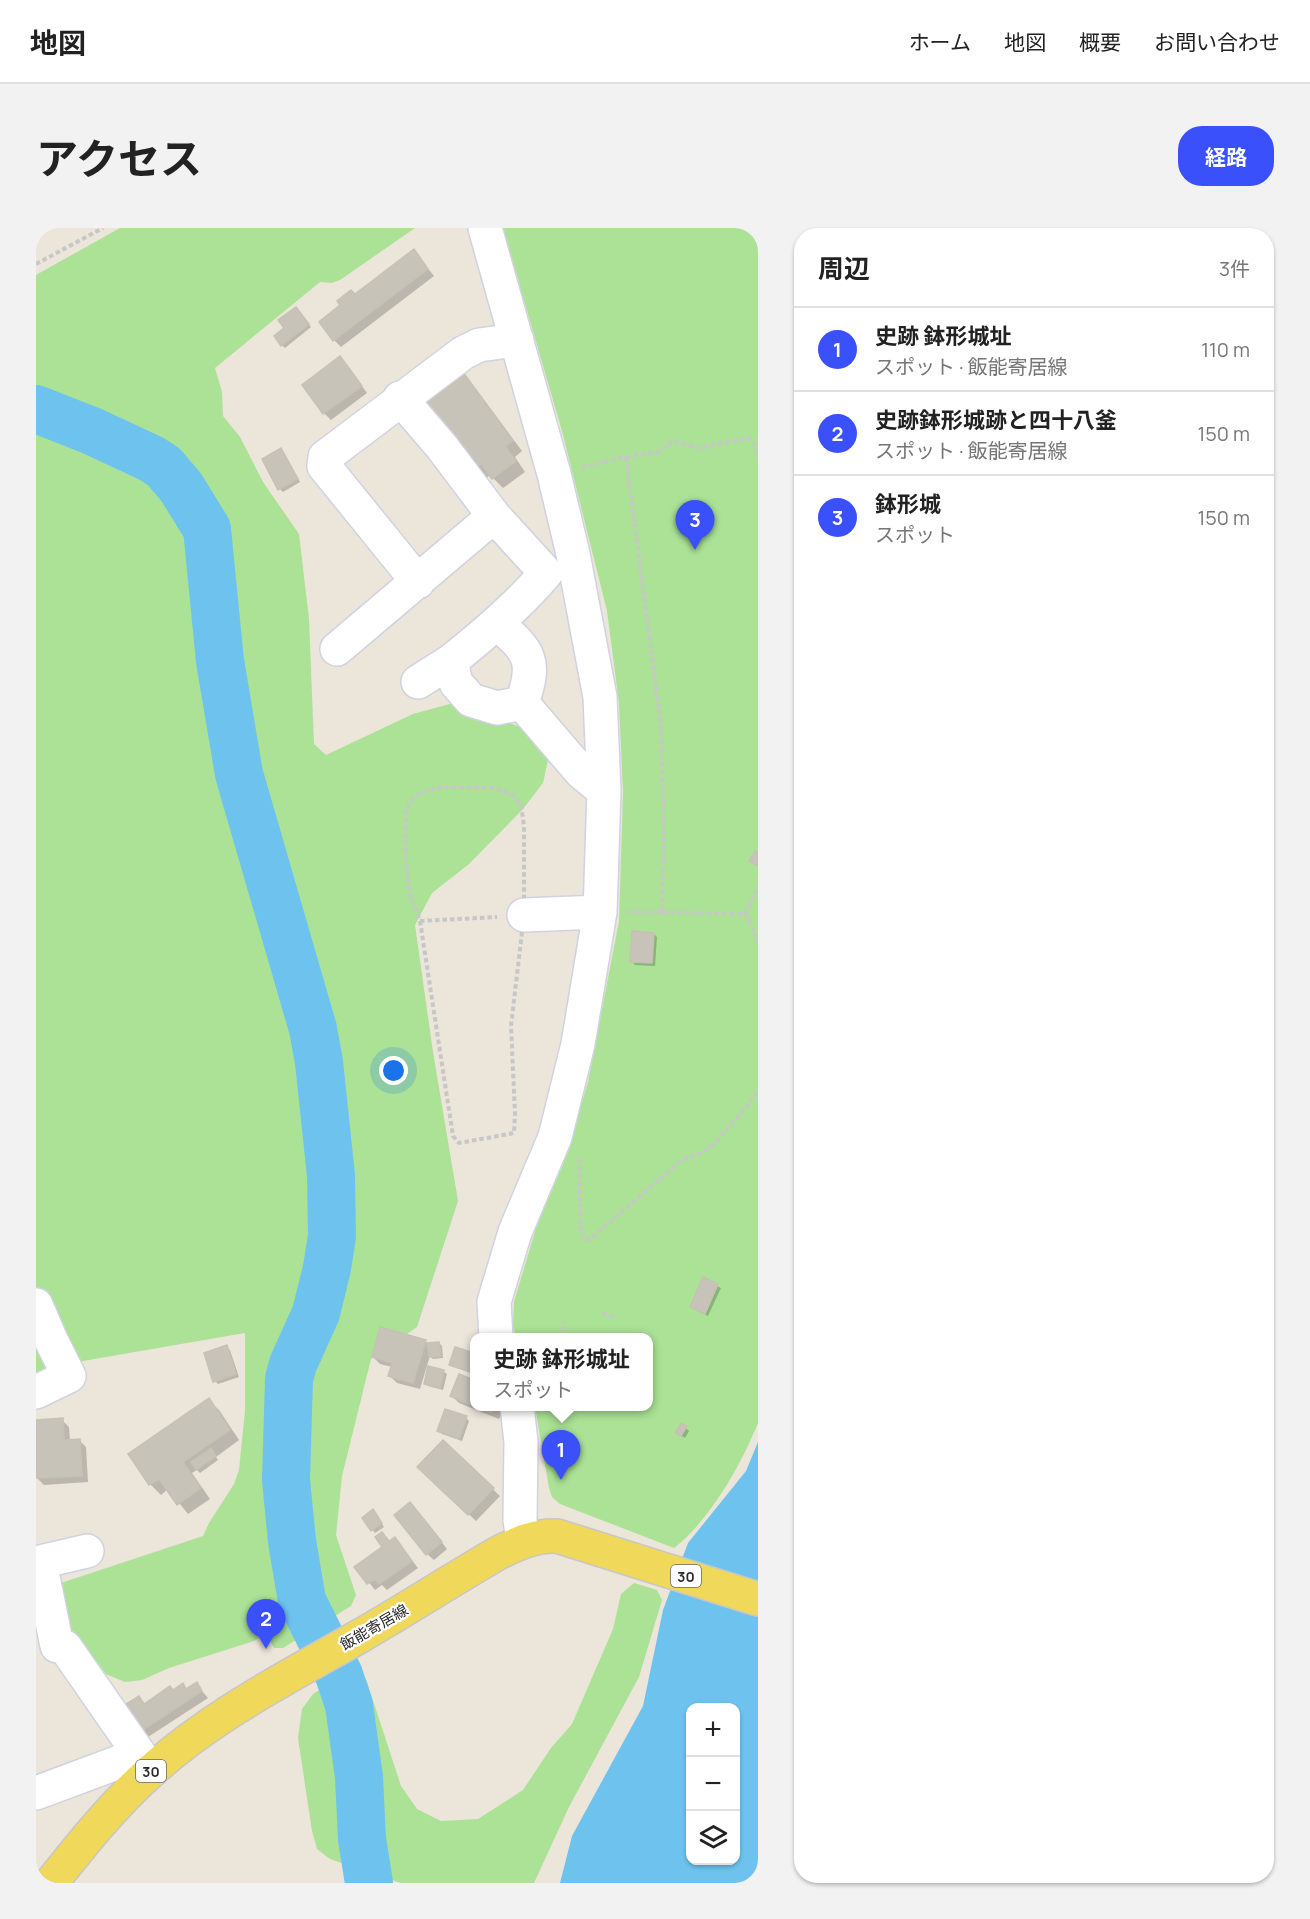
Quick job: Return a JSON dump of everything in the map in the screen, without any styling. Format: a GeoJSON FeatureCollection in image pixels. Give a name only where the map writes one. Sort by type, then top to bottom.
{"type":"FeatureCollection","features":[{"type":"Feature","properties":{"kind":"main road","name":"飯能寄居線"},"geometry":{"type":"LineString","coordinates":[[51,1883],[145,1763],[205,1729],[273,1684],[361,1635],[500,1551],[523,1541],[536,1537],[557,1536],[758,1599]]}},
{"type":"Feature","properties":{"kind":"street"},"geometry":{"type":"LineString","coordinates":[[485,228],[554,474],[573,554],[600,697],[604,791],[600,912],[578,1044],[555,1137],[515,1232],[494,1302],[496,1333]]}},
{"type":"Feature","properties":{"kind":"street"},"geometry":{"type":"LineString","coordinates":[[418,582],[324,466],[325,456],[463,353],[479,345],[517,340]]}},
{"type":"Feature","properties":{"kind":"street"},"geometry":{"type":"LineString","coordinates":[[400,398],[442,447],[494,516],[546,573]]}},
{"type":"Feature","properties":{"kind":"street"},"geometry":{"type":"LineString","coordinates":[[337,649],[494,516]]}},
{"type":"Feature","properties":{"kind":"street"},"geometry":{"type":"LineString","coordinates":[[418,682],[451,662],[527,595],[546,573],[573,554]]}},
{"type":"Feature","properties":{"kind":"street"},"geometry":{"type":"LineString","coordinates":[[497,623],[515,639],[530,661],[530,681],[522,703]]}},
{"type":"Feature","properties":{"kind":"street"},"geometry":{"type":"LineString","coordinates":[[451,662],[456,683],[471,700],[497,708],[522,703]]}},
{"type":"Feature","properties":{"kind":"street"},"geometry":{"type":"LineString","coordinates":[[522,703],[581,772],[604,791]]}},
{"type":"Feature","properties":{"kind":"street"},"geometry":{"type":"LineString","coordinates":[[513,916],[600,912]]}},
{"type":"Feature","properties":{"kind":"street"},"geometry":{"type":"LineString","coordinates":[[36,1305],[69,1376],[36,1392]]}},
{"type":"Feature","properties":{"kind":"street"},"geometry":{"type":"LineString","coordinates":[[517,1411],[521,1442],[520,1520],[523,1541]]}},
{"type":"Feature","properties":{"kind":"street"},"geometry":{"type":"LineString","coordinates":[[36,1792],[145,1763],[65,1647],[46,1646],[40,1562],[87,1551]]}},
{"type":"Feature","properties":{"kind":"path"},"geometry":{"type":"LineString","coordinates":[[36,264],[103,228]]}},
{"type":"Feature","properties":{"kind":"path"},"geometry":{"type":"LineString","coordinates":[[554,474],[658,452],[673,441],[699,448],[749,438],[754,443],[758,454]]}},
{"type":"Feature","properties":{"kind":"path"},"geometry":{"type":"LineString","coordinates":[[626,457],[661,724],[664,832],[662,912]]}},
{"type":"Feature","properties":{"kind":"path"},"geometry":{"type":"LineString","coordinates":[[437,788],[494,788],[511,794],[521,804],[524,826],[513,916],[511,1026],[514,1133],[459,1143],[453,1136],[420,921],[410,892],[406,811],[410,802],[420,794],[437,788]]}},
{"type":"Feature","properties":{"kind":"path"},"geometry":{"type":"LineString","coordinates":[[745,914],[758,888]]}},
{"type":"Feature","properties":{"kind":"path"},"geometry":{"type":"LineString","coordinates":[[600,912],[745,914]]}},
{"type":"Feature","properties":{"kind":"path"},"geometry":{"type":"LineString","coordinates":[[745,914],[755,932],[758,944]]}},
{"type":"Feature","properties":{"kind":"path"},"geometry":{"type":"LineString","coordinates":[[420,921],[513,916]]}},
{"type":"Feature","properties":{"kind":"path"},"geometry":{"type":"LineString","coordinates":[[560,1115],[579,1139],[581,1230],[583,1238],[589,1240],[682,1160],[713,1145],[746,1109],[758,1091]]}},
{"type":"Feature","properties":{"kind":"path"},"geometry":{"type":"LineString","coordinates":[[602,1313],[614,1317]]}},
{"type":"Feature","properties":{"kind":"path"},"geometry":{"type":"LineString","coordinates":[[563,1333],[564,1323]]}},
{"type":"Feature","properties":{"kind":"green space"},"geometry":{"type":"Polygon","coordinates":[[[120,228],[415,228],[340,280],[332,283],[320,282],[215,368],[222,392],[223,416],[240,437],[263,482],[299,534],[309,619],[314,744],[326,755],[413,714],[457,702],[530,731],[548,760],[543,783],[523,809],[469,864],[432,893],[415,925],[458,1201],[417,1327],[371,1359],[342,1476],[336,1535],[356,1595],[351,1606],[283,1648],[274,1648],[268,1636],[263,1635],[254,1641],[169,1668],[142,1680],[125,1682],[106,1674],[70,1630],[58,1597],[61,1583],[203,1536],[234,1484],[239,1470],[245,1411],[245,1333],[77,1362],[36,1383],[36,275],[120,228]]]}},
{"type":"Feature","properties":{"kind":"green space"},"geometry":{"type":"Polygon","coordinates":[[[503,228],[758,228],[758,1423],[723,1491],[700,1523],[674,1548],[560,1504],[552,1497],[536,1411],[653,1411],[653,1333],[515,1333],[513,1326],[514,1302],[536,1228],[564,1162],[588,1082],[619,921],[623,792],[619,703],[607,611],[562,431],[503,228]]]}},
{"type":"Feature","properties":{"kind":"green space"},"geometry":{"type":"Polygon","coordinates":[[[634,1583],[657,1590],[662,1600],[639,1677],[569,1807],[534,1883],[401,1883],[330,1859],[317,1849],[312,1831],[298,1738],[302,1709],[313,1694],[352,1670],[366,1679],[401,1786],[417,1809],[441,1821],[478,1819],[523,1790],[551,1748],[572,1724],[613,1629],[621,1594],[634,1583]]]}},
{"type":"Feature","properties":{"kind":"water"},"geometry":{"type":"Polygon","coordinates":[[[758,1442],[758,1883],[560,1883],[572,1836],[643,1706],[663,1610],[688,1543],[746,1471],[758,1442]]]}},
{"type":"Feature","properties":{"kind":"building"},"geometry":{"type":"Polygon","coordinates":[[[414,249],[428,269],[333,341],[319,322],[340,305],[337,301],[351,290],[355,294],[414,249]]]}},
{"type":"Feature","properties":{"kind":"building"},"geometry":{"type":"Polygon","coordinates":[[[296,307],[309,324],[281,346],[274,336],[284,328],[278,320],[296,307]]]}},
{"type":"Feature","properties":{"kind":"building"},"geometry":{"type":"Polygon","coordinates":[[[340,356],[362,386],[323,414],[302,385],[340,356]]]}},
{"type":"Feature","properties":{"kind":"building"},"geometry":{"type":"Polygon","coordinates":[[[460,368],[513,441],[505,446],[516,461],[492,479],[481,464],[474,470],[421,398],[460,368]]]}},
{"type":"Feature","properties":{"kind":"building"},"geometry":{"type":"Polygon","coordinates":[[[281,448],[298,479],[278,490],[262,459],[281,448]]]}},
{"type":"Feature","properties":{"kind":"building"},"geometry":{"type":"Polygon","coordinates":[[[755,851],[758,852],[758,866],[749,861],[755,851]]]}},
{"type":"Feature","properties":{"kind":"building"},"geometry":{"type":"Polygon","coordinates":[[[632,931],[654,933],[652,963],[630,962],[632,931]]]}},
{"type":"Feature","properties":{"kind":"building"},"geometry":{"type":"Polygon","coordinates":[[[703,1277],[718,1284],[705,1314],[690,1307],[703,1277]]]}},
{"type":"Feature","properties":{"kind":"building"},"geometry":{"type":"Polygon","coordinates":[[[380,1327],[426,1340],[413,1383],[388,1376],[392,1363],[372,1357],[380,1327]]]}},
{"type":"Feature","properties":{"kind":"building"},"geometry":{"type":"Polygon","coordinates":[[[439,1342],[441,1356],[429,1357],[427,1343],[439,1342]]]}},
{"type":"Feature","properties":{"kind":"building"},"geometry":{"type":"Polygon","coordinates":[[[227,1345],[236,1374],[213,1382],[204,1353],[227,1345]]]}},
{"type":"Feature","properties":{"kind":"building"},"geometry":{"type":"Polygon","coordinates":[[[455,1347],[470,1352],[470,1372],[449,1365],[455,1347]]]}},
{"type":"Feature","properties":{"kind":"building"},"geometry":{"type":"Polygon","coordinates":[[[428,1366],[444,1370],[440,1388],[424,1384],[428,1366]]]}},
{"type":"Feature","properties":{"kind":"building"},"geometry":{"type":"Polygon","coordinates":[[[459,1374],[470,1378],[470,1404],[450,1396],[459,1374]]]}},
{"type":"Feature","properties":{"kind":"building"},"geometry":{"type":"Polygon","coordinates":[[[209,1398],[230,1430],[183,1462],[201,1488],[177,1505],[159,1479],[149,1485],[128,1454],[209,1398]]]}},
{"type":"Feature","properties":{"kind":"building"},"geometry":{"type":"Polygon","coordinates":[[[445,1409],[467,1416],[459,1439],[437,1431],[445,1409]]]}},
{"type":"Feature","properties":{"kind":"building"},"geometry":{"type":"Polygon","coordinates":[[[63,1418],[64,1440],[80,1439],[82,1476],[36,1478],[36,1420],[63,1418]]]}},
{"type":"Feature","properties":{"kind":"building"},"geometry":{"type":"Polygon","coordinates":[[[681,1423],[687,1426],[681,1436],[675,1433],[681,1423]]]}},
{"type":"Feature","properties":{"kind":"building"},"geometry":{"type":"Polygon","coordinates":[[[443,1440],[494,1488],[468,1515],[417,1467],[443,1440]]]}},
{"type":"Feature","properties":{"kind":"building"},"geometry":{"type":"Polygon","coordinates":[[[211,1448],[216,1456],[196,1470],[191,1462],[211,1448]]]}},
{"type":"Feature","properties":{"kind":"building"},"geometry":{"type":"Polygon","coordinates":[[[410,1502],[442,1542],[426,1555],[394,1515],[410,1502]]]}},
{"type":"Feature","properties":{"kind":"building"},"geometry":{"type":"Polygon","coordinates":[[[373,1509],[382,1523],[371,1531],[362,1518],[373,1509]]]}},
{"type":"Feature","properties":{"kind":"building"},"geometry":{"type":"Polygon","coordinates":[[[382,1532],[389,1541],[395,1537],[412,1561],[379,1584],[375,1579],[367,1584],[354,1567],[382,1547],[375,1537],[382,1532]]]}},
{"type":"Feature","properties":{"kind":"building"},"geometry":{"type":"Polygon","coordinates":[[[197,1682],[202,1691],[140,1732],[123,1706],[139,1696],[144,1704],[170,1686],[173,1690],[183,1683],[186,1689],[197,1682]]]}},
{"type":"Feature","properties":{"kind":"waterway"},"geometry":{"type":"LineString","coordinates":[[36,409],[92,431],[164,467],[181,487],[207,529],[220,661],[239,774],[313,1029],[319,1062],[331,1176],[332,1236],[316,1313],[293,1364],[289,1379],[286,1480],[292,1541],[302,1601],[339,1675],[349,1705],[359,1777],[362,1839],[369,1883]]}},
{"type":"Feature","properties":{"kind":"place","name":"鉢形城"},"geometry":{"type":"Point","coordinates":[695,550]}},
{"type":"Feature","properties":{"kind":"place","name":"史跡 鉢形城址"},"geometry":{"type":"Point","coordinates":[561,1480]}},
{"type":"Feature","properties":{"kind":"place","name":"史跡鉢形城跡と四十八釜"},"geometry":{"type":"Point","coordinates":[266,1649]}}]}
